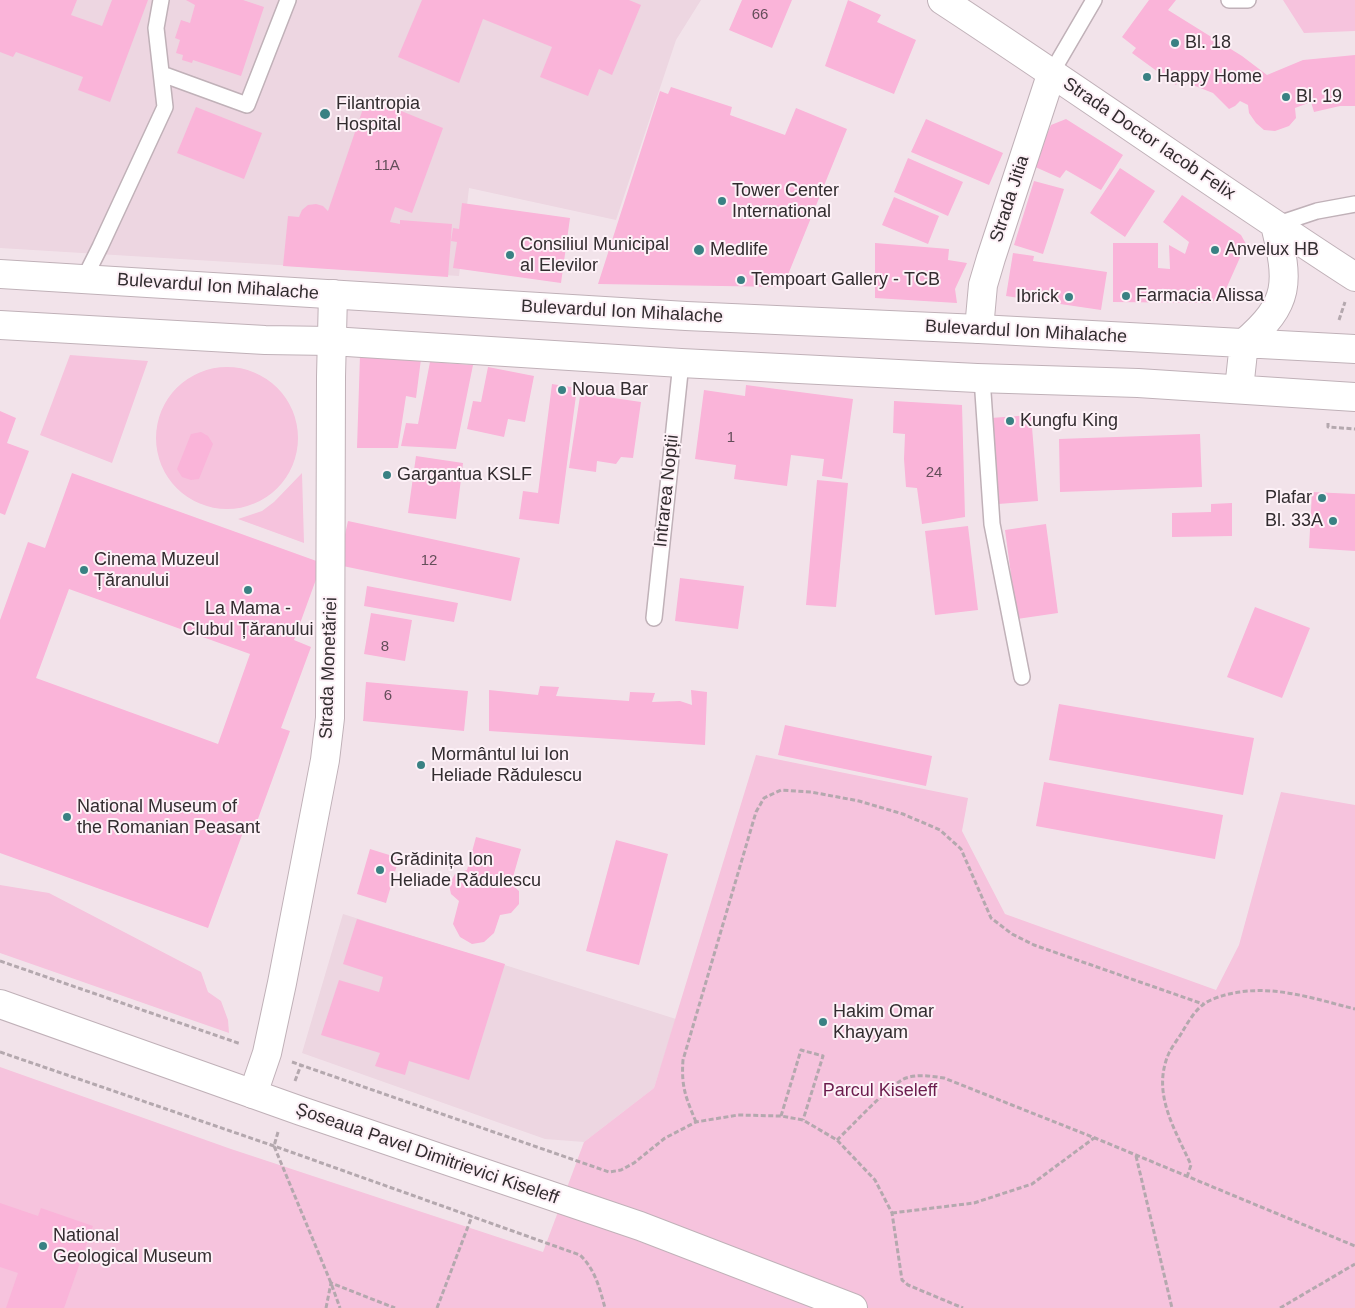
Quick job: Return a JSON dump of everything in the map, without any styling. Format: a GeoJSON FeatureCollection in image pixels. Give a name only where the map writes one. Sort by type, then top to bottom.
{"type":"FeatureCollection","features":[{"type":"Feature","properties":{"kind":"main road","name":"Strada Doctor Iacob Felix"},"geometry":{"type":"LineString","coordinates":[[942,0],[1355,277]]}},
{"type":"Feature","properties":{"kind":"main road","name":"Strada Jitia"},"geometry":{"type":"LineString","coordinates":[[979,329],[983,285],[1052,72]]}},
{"type":"Feature","properties":{"kind":"main road"},"geometry":{"type":"LineString","coordinates":[[1239,389],[1244,343],[1262,328],[1275,310],[1283,291],[1285,270],[1275,225]]}},
{"type":"Feature","properties":{"kind":"main road","name":"Bulevardul Ion Mihalache"},"geometry":{"type":"LineString","coordinates":[[0,274],[686,316],[979,329],[1355,350]]}},
{"type":"Feature","properties":{"kind":"main road","name":"Strada Monetăriei"},"geometry":{"type":"LineString","coordinates":[[253,1094],[267,1053],[325,760],[330,718],[331,341],[333,294]]}},
{"type":"Feature","properties":{"kind":"main road"},"geometry":{"type":"LineString","coordinates":[[0,326],[265,340],[331,341],[681,363],[982,378],[1138,383],[1355,398]]}},
{"type":"Feature","properties":{"kind":"main road","name":"Șoseaua Pavel Dimitrievici Kiseleff"},"geometry":{"type":"LineString","coordinates":[[0,1004],[253,1094],[640,1226],[853,1308]]}},
{"type":"Feature","properties":{"kind":"lane"},"geometry":{"type":"LineString","coordinates":[[84,279],[165,106],[156,28],[161,0]]}},
{"type":"Feature","properties":{"kind":"lane"},"geometry":{"type":"LineString","coordinates":[[162,74],[247,105],[288,0]]}},
{"type":"Feature","properties":{"kind":"lane"},"geometry":{"type":"LineString","coordinates":[[1052,72],[1094,0]]}},
{"type":"Feature","properties":{"kind":"lane"},"geometry":{"type":"LineString","coordinates":[[1229,0],[1248,0]]}},
{"type":"Feature","properties":{"kind":"lane"},"geometry":{"type":"LineString","coordinates":[[1275,225],[1318,211],[1355,204]]}},
{"type":"Feature","properties":{"kind":"lane","name":"Intrarea Nopții"},"geometry":{"type":"LineString","coordinates":[[654,618],[681,363]]}},
{"type":"Feature","properties":{"kind":"lane"},"geometry":{"type":"LineString","coordinates":[[982,378],[992,524],[1022,677]]}},
{"type":"Feature","properties":{"kind":"path"},"geometry":{"type":"LineString","coordinates":[[1328,427],[1355,429]]}},
{"type":"Feature","properties":{"kind":"path"},"geometry":{"type":"LineString","coordinates":[[696,1122],[684,1094],[682,1079],[683,1060],[756,812],[764,798],[781,790],[811,792],[860,801],[903,814],[940,830],[960,849],[991,918],[1012,934],[1034,945],[1203,1004]]}},
{"type":"Feature","properties":{"kind":"path"},"geometry":{"type":"LineString","coordinates":[[0,962],[609,1172],[621,1170],[665,1138],[696,1122],[738,1115],[781,1116],[803,1120],[837,1140],[875,1180],[892,1213],[902,1280],[908,1286],[962,1308]]}},
{"type":"Feature","properties":{"kind":"path"},"geometry":{"type":"LineString","coordinates":[[1187,1177],[1191,1164],[1164,1102],[1162,1074],[1169,1053],[1191,1018],[1203,1004],[1218,997],[1240,992],[1266,990],[1284,992],[1355,1009]]}},
{"type":"Feature","properties":{"kind":"path"},"geometry":{"type":"LineString","coordinates":[[781,1116],[801,1050],[823,1056],[803,1120]]}},
{"type":"Feature","properties":{"kind":"path"},"geometry":{"type":"LineString","coordinates":[[0,1052],[274,1146],[580,1255],[589,1264],[599,1286],[605,1308]]}},
{"type":"Feature","properties":{"kind":"path"},"geometry":{"type":"LineString","coordinates":[[837,1140],[893,1086],[904,1078],[930,1076],[944,1078],[1355,1246]]}},
{"type":"Feature","properties":{"kind":"path"},"geometry":{"type":"LineString","coordinates":[[892,1213],[974,1203],[1032,1184],[1094,1138]]}},
{"type":"Feature","properties":{"kind":"path"},"geometry":{"type":"LineString","coordinates":[[274,1146],[340,1308]]}},
{"type":"Feature","properties":{"kind":"path"},"geometry":{"type":"LineString","coordinates":[[1135,1155],[1172,1308]]}},
{"type":"Feature","properties":{"kind":"path"},"geometry":{"type":"LineString","coordinates":[[437,1308],[472,1216]]}},
{"type":"Feature","properties":{"kind":"path"},"geometry":{"type":"LineString","coordinates":[[1280,1308],[1355,1264]]}},
{"type":"Feature","properties":{"kind":"path"},"geometry":{"type":"LineString","coordinates":[[326,1308],[331,1283]]}},
{"type":"Feature","properties":{"kind":"path"},"geometry":{"type":"LineString","coordinates":[[331,1283],[395,1308]]}},
{"type":"Feature","properties":{"kind":"shaded area","name":"Filantropia Hospital"},"geometry":{"type":"Polygon","coordinates":[[[0,0],[701,0],[676,40],[616,220],[469,188],[459,276],[0,248],[0,0]]]}},
{"type":"Feature","properties":{"kind":"shaded area"},"geometry":{"type":"Polygon","coordinates":[[[343,914],[676,1019],[654,1088],[584,1142],[545,1139],[302,1053],[343,914]]]}},
{"type":"Feature","properties":{"kind":"green space"},"geometry":{"type":"Polygon","coordinates":[[[1283,0],[1355,0],[1355,31],[1304,33],[1283,0]]]}},
{"type":"Feature","properties":{"kind":"green space"},"geometry":{"type":"Polygon","coordinates":[[[70,355],[148,361],[112,463],[40,435],[70,355]]]}},
{"type":"Feature","properties":{"kind":"green space"},"geometry":{"type":"Polygon","coordinates":[[[227,367],[241,368],[254,372],[277,388],[293,411],[297,424],[297,452],[293,465],[277,488],[254,504],[241,508],[227,509],[213,508],[200,504],[177,488],[161,465],[157,452],[156,438],[157,424],[161,411],[177,388],[200,372],[213,368],[227,367]]]}},
{"type":"Feature","properties":{"kind":"green space"},"geometry":{"type":"Polygon","coordinates":[[[302,473],[304,543],[238,519],[262,511],[274,502],[302,473]]]}},
{"type":"Feature","properties":{"kind":"green space","name":"Parcul Kiseleff"},"geometry":{"type":"Polygon","coordinates":[[[756,755],[968,798],[962,831],[1005,914],[1216,990],[1239,945],[1281,792],[1355,805],[1355,1308],[0,1308],[0,1067],[231,1149],[543,1252],[584,1142],[654,1088],[756,755]]]}},
{"type":"Feature","properties":{"kind":"green space"},"geometry":{"type":"Polygon","coordinates":[[[0,885],[49,893],[201,972],[208,992],[221,1001],[228,1020],[229,1033],[0,953],[0,885]]]}},
{"type":"Feature","properties":{"kind":"building"},"geometry":{"type":"Polygon","coordinates":[[[0,0],[77,0],[71,15],[102,26],[112,0],[148,0],[110,102],[78,90],[83,77],[16,52],[13,57],[0,52],[0,0]]]}},
{"type":"Feature","properties":{"kind":"building"},"geometry":{"type":"Polygon","coordinates":[[[186,0],[243,0],[264,7],[241,76],[193,60],[192,63],[182,60],[183,55],[176,53],[180,40],[175,38],[181,20],[190,23],[195,5],[186,0]]]}},
{"type":"Feature","properties":{"kind":"building"},"geometry":{"type":"Polygon","coordinates":[[[422,0],[629,0],[641,5],[612,75],[599,69],[588,96],[540,77],[552,47],[483,19],[459,83],[398,57],[422,0]]]}},
{"type":"Feature","properties":{"kind":"building"},"geometry":{"type":"Polygon","coordinates":[[[742,0],[792,0],[772,48],[729,30],[742,0]]]}},
{"type":"Feature","properties":{"kind":"building"},"geometry":{"type":"Polygon","coordinates":[[[848,0],[881,15],[877,22],[916,40],[894,94],[825,66],[848,0]]]}},
{"type":"Feature","properties":{"kind":"building"},"geometry":{"type":"Polygon","coordinates":[[[1149,0],[1176,0],[1168,10],[1242,56],[1267,75],[1303,60],[1355,55],[1355,106],[1340,106],[1314,112],[1311,102],[1295,108],[1296,118],[1289,126],[1275,131],[1264,130],[1249,113],[1248,105],[1240,101],[1229,109],[1213,93],[1180,80],[1176,85],[1132,53],[1136,48],[1122,37],[1149,0]]]}},
{"type":"Feature","properties":{"kind":"building","name":"Tower Center International"},"geometry":{"type":"Polygon","coordinates":[[[671,87],[732,107],[730,115],[785,135],[796,108],[847,129],[783,287],[598,284],[660,91],[668,94],[671,87]]]}},
{"type":"Feature","properties":{"kind":"building"},"geometry":{"type":"Polygon","coordinates":[[[367,97],[443,128],[412,213],[395,207],[390,222],[400,224],[400,220],[452,224],[448,277],[283,266],[288,216],[299,217],[302,210],[308,205],[316,204],[323,206],[328,211],[367,97]]]}},
{"type":"Feature","properties":{"kind":"building"},"geometry":{"type":"Polygon","coordinates":[[[196,107],[262,133],[244,179],[177,153],[196,107]]]}},
{"type":"Feature","properties":{"kind":"building"},"geometry":{"type":"Polygon","coordinates":[[[926,119],[1003,153],[989,185],[911,152],[926,119]]]}},
{"type":"Feature","properties":{"kind":"building"},"geometry":{"type":"Polygon","coordinates":[[[1066,119],[1123,155],[1101,190],[1066,170],[1060,178],[1033,166],[1051,125],[1066,119]]]}},
{"type":"Feature","properties":{"kind":"building"},"geometry":{"type":"Polygon","coordinates":[[[908,158],[963,182],[948,216],[894,192],[908,158]]]}},
{"type":"Feature","properties":{"kind":"building"},"geometry":{"type":"Polygon","coordinates":[[[1120,168],[1155,191],[1125,237],[1090,213],[1120,168]]]}},
{"type":"Feature","properties":{"kind":"building"},"geometry":{"type":"Polygon","coordinates":[[[1034,181],[1064,189],[1043,254],[1014,245],[1034,181]]]}},
{"type":"Feature","properties":{"kind":"building","name":"Anvelux HB"},"geometry":{"type":"Polygon","coordinates":[[[1182,195],[1241,235],[1246,244],[1222,298],[1208,303],[1113,302],[1113,243],[1158,243],[1158,268],[1170,269],[1169,245],[1185,254],[1189,242],[1163,222],[1182,195]]]}},
{"type":"Feature","properties":{"kind":"building"},"geometry":{"type":"Polygon","coordinates":[[[894,197],[939,216],[928,244],[882,225],[894,197]]]}},
{"type":"Feature","properties":{"kind":"building","name":"Consiliul Municipal al Elevilor"},"geometry":{"type":"Polygon","coordinates":[[[462,203],[570,218],[561,283],[453,268],[457,242],[451,241],[453,228],[459,229],[462,203]]]}},
{"type":"Feature","properties":{"kind":"building"},"geometry":{"type":"Polygon","coordinates":[[[875,243],[949,249],[948,260],[967,263],[955,289],[957,303],[875,298],[875,243]]]}},
{"type":"Feature","properties":{"kind":"building"},"geometry":{"type":"Polygon","coordinates":[[[1013,253],[1034,256],[1033,261],[1107,272],[1101,310],[1006,296],[1013,253]]]}},
{"type":"Feature","properties":{"kind":"building"},"geometry":{"type":"Polygon","coordinates":[[[360,355],[421,359],[416,398],[406,396],[398,448],[357,448],[360,355]]]}},
{"type":"Feature","properties":{"kind":"building"},"geometry":{"type":"Polygon","coordinates":[[[430,362],[473,365],[456,449],[401,446],[406,423],[418,424],[430,362]]]}},
{"type":"Feature","properties":{"kind":"building"},"geometry":{"type":"Polygon","coordinates":[[[488,367],[534,376],[525,422],[508,419],[504,437],[467,429],[473,401],[481,402],[488,367]]]}},
{"type":"Feature","properties":{"kind":"building"},"geometry":{"type":"Polygon","coordinates":[[[582,383],[602,386],[600,396],[641,402],[633,458],[621,457],[616,464],[597,461],[596,472],[569,468],[582,383]]]}},
{"type":"Feature","properties":{"kind":"building"},"geometry":{"type":"Polygon","coordinates":[[[552,384],[577,388],[559,524],[519,519],[523,491],[538,493],[552,384]]]}},
{"type":"Feature","properties":{"kind":"building"},"geometry":{"type":"Polygon","coordinates":[[[746,385],[853,399],[842,479],[822,476],[824,459],[791,455],[787,486],[734,479],[736,465],[695,459],[704,390],[745,396],[746,385]]]}},
{"type":"Feature","properties":{"kind":"building"},"geometry":{"type":"Polygon","coordinates":[[[894,401],[962,405],[965,517],[922,524],[917,488],[906,487],[905,434],[893,433],[894,401]]]}},
{"type":"Feature","properties":{"kind":"building"},"geometry":{"type":"Polygon","coordinates":[[[0,411],[16,418],[7,443],[29,451],[5,515],[0,513],[0,411]]]}},
{"type":"Feature","properties":{"kind":"building"},"geometry":{"type":"Polygon","coordinates":[[[1031,415],[1038,501],[998,504],[991,418],[1031,415]]]}},
{"type":"Feature","properties":{"kind":"building"},"geometry":{"type":"Polygon","coordinates":[[[201,432],[208,436],[213,444],[199,479],[191,480],[182,477],[177,469],[191,434],[201,432]]]}},
{"type":"Feature","properties":{"kind":"building"},"geometry":{"type":"Polygon","coordinates":[[[1200,434],[1202,487],[1060,492],[1059,439],[1200,434]]]}},
{"type":"Feature","properties":{"kind":"building"},"geometry":{"type":"Polygon","coordinates":[[[416,456],[463,463],[456,519],[408,513],[416,456]]]}},
{"type":"Feature","properties":{"kind":"building"},"geometry":{"type":"Polygon","coordinates":[[[72,473],[322,563],[294,640],[311,647],[281,728],[290,731],[255,827],[246,824],[208,928],[0,853],[0,620],[28,542],[45,548],[72,473]],[[69,589],[36,678],[218,744],[250,654],[69,589]]]}},
{"type":"Feature","properties":{"kind":"building"},"geometry":{"type":"Polygon","coordinates":[[[817,480],[848,483],[836,607],[806,605],[817,480]]]}},
{"type":"Feature","properties":{"kind":"building","name":"Bl. 33A"},"geometry":{"type":"Polygon","coordinates":[[[1312,492],[1355,494],[1355,551],[1309,548],[1312,492]]]}},
{"type":"Feature","properties":{"kind":"building"},"geometry":{"type":"Polygon","coordinates":[[[1232,503],[1232,536],[1172,537],[1172,513],[1211,512],[1211,504],[1232,503]]]}},
{"type":"Feature","properties":{"kind":"building"},"geometry":{"type":"Polygon","coordinates":[[[348,521],[520,558],[511,601],[338,565],[348,521]]]}},
{"type":"Feature","properties":{"kind":"building"},"geometry":{"type":"Polygon","coordinates":[[[1046,524],[1058,613],[1017,619],[1005,530],[1046,524]]]}},
{"type":"Feature","properties":{"kind":"building"},"geometry":{"type":"Polygon","coordinates":[[[968,526],[978,610],[935,615],[925,531],[968,526]]]}},
{"type":"Feature","properties":{"kind":"building"},"geometry":{"type":"Polygon","coordinates":[[[680,578],[744,586],[738,629],[675,621],[680,578]]]}},
{"type":"Feature","properties":{"kind":"building"},"geometry":{"type":"Polygon","coordinates":[[[367,586],[458,603],[454,622],[364,606],[367,586]]]}},
{"type":"Feature","properties":{"kind":"building"},"geometry":{"type":"Polygon","coordinates":[[[1255,607],[1310,628],[1282,698],[1227,677],[1255,607]]]}},
{"type":"Feature","properties":{"kind":"building"},"geometry":{"type":"Polygon","coordinates":[[[371,613],[412,620],[405,661],[364,654],[371,613]]]}},
{"type":"Feature","properties":{"kind":"building"},"geometry":{"type":"Polygon","coordinates":[[[366,682],[468,691],[464,731],[363,721],[366,682]]]}},
{"type":"Feature","properties":{"kind":"building"},"geometry":{"type":"Polygon","coordinates":[[[540,686],[559,687],[556,696],[629,701],[630,692],[655,693],[652,702],[680,701],[692,705],[691,690],[707,692],[705,745],[489,731],[489,690],[538,695],[540,686]]]}},
{"type":"Feature","properties":{"kind":"building"},"geometry":{"type":"Polygon","coordinates":[[[1059,704],[1254,738],[1243,795],[1049,760],[1059,704]]]}},
{"type":"Feature","properties":{"kind":"building"},"geometry":{"type":"Polygon","coordinates":[[[785,725],[932,756],[926,786],[778,755],[785,725]]]}},
{"type":"Feature","properties":{"kind":"building"},"geometry":{"type":"Polygon","coordinates":[[[1044,782],[1223,815],[1215,859],[1036,826],[1044,782]]]}},
{"type":"Feature","properties":{"kind":"building"},"geometry":{"type":"Polygon","coordinates":[[[476,837],[521,849],[511,884],[519,891],[519,904],[511,913],[500,915],[494,933],[484,942],[472,944],[460,937],[453,924],[459,901],[451,894],[449,885],[455,874],[467,870],[476,837]]]}},
{"type":"Feature","properties":{"kind":"building"},"geometry":{"type":"Polygon","coordinates":[[[616,840],[668,854],[639,965],[586,951],[616,840]]]}},
{"type":"Feature","properties":{"kind":"building","name":"Grădinița Ion Heliade Rădulescu"},"geometry":{"type":"Polygon","coordinates":[[[370,849],[399,858],[386,903],[357,894],[370,849]]]}},
{"type":"Feature","properties":{"kind":"building"},"geometry":{"type":"Polygon","coordinates":[[[357,919],[505,964],[469,1080],[409,1061],[405,1075],[375,1066],[380,1053],[321,1035],[339,980],[379,992],[383,977],[343,964],[357,919]]]}},
{"type":"Feature","properties":{"kind":"building","name":"National Geological Museum"},"geometry":{"type":"Polygon","coordinates":[[[0,1203],[38,1216],[41,1208],[93,1226],[64,1308],[6,1308],[18,1273],[0,1267],[0,1203]]]}},
{"type":"Feature","properties":{"kind":"place","name":"Bl. 18"},"geometry":{"type":"Point","coordinates":[1175,43]}},
{"type":"Feature","properties":{"kind":"place","name":"Happy Home"},"geometry":{"type":"Point","coordinates":[1147,77]}},
{"type":"Feature","properties":{"kind":"place","name":"Bl. 19"},"geometry":{"type":"Point","coordinates":[1286,97]}},
{"type":"Feature","properties":{"kind":"place","name":"Filantropia Hospital"},"geometry":{"type":"Point","coordinates":[325,114]}},
{"type":"Feature","properties":{"kind":"place","name":"Tower Center International"},"geometry":{"type":"Point","coordinates":[722,201]}},
{"type":"Feature","properties":{"kind":"place","name":"Medlife"},"geometry":{"type":"Point","coordinates":[699,250]}},
{"type":"Feature","properties":{"kind":"place","name":"Anvelux HB"},"geometry":{"type":"Point","coordinates":[1215,250]}},
{"type":"Feature","properties":{"kind":"place","name":"Consiliul Municipal al Elevilor"},"geometry":{"type":"Point","coordinates":[510,255]}},
{"type":"Feature","properties":{"kind":"place","name":"Tempoart Gallery - TCB"},"geometry":{"type":"Point","coordinates":[741,280]}},
{"type":"Feature","properties":{"kind":"place","name":"Farmacia Alissa"},"geometry":{"type":"Point","coordinates":[1126,296]}},
{"type":"Feature","properties":{"kind":"place","name":"Ibrick"},"geometry":{"type":"Point","coordinates":[1069,297]}},
{"type":"Feature","properties":{"kind":"place","name":"Noua Bar"},"geometry":{"type":"Point","coordinates":[562,390]}},
{"type":"Feature","properties":{"kind":"place","name":"Kungfu King"},"geometry":{"type":"Point","coordinates":[1010,421]}},
{"type":"Feature","properties":{"kind":"place","name":"Gargantua KSLF"},"geometry":{"type":"Point","coordinates":[387,475]}},
{"type":"Feature","properties":{"kind":"place","name":"Plafar"},"geometry":{"type":"Point","coordinates":[1322,498]}},
{"type":"Feature","properties":{"kind":"place","name":"Bl. 33A"},"geometry":{"type":"Point","coordinates":[1333,521]}},
{"type":"Feature","properties":{"kind":"place","name":"Cinema Muzeul Țăranului"},"geometry":{"type":"Point","coordinates":[84,570]}},
{"type":"Feature","properties":{"kind":"place","name":"La Mama - Clubul Țăranului"},"geometry":{"type":"Point","coordinates":[248,590]}},
{"type":"Feature","properties":{"kind":"place","name":"Mormântul lui Ion Heliade Rădulescu"},"geometry":{"type":"Point","coordinates":[421,765]}},
{"type":"Feature","properties":{"kind":"place","name":"National Museum of the Romanian Peasant"},"geometry":{"type":"Point","coordinates":[67,817]}},
{"type":"Feature","properties":{"kind":"place","name":"Grădinița Ion Heliade Rădulescu"},"geometry":{"type":"Point","coordinates":[380,870]}},
{"type":"Feature","properties":{"kind":"place","name":"Hakim Omar Khayyam"},"geometry":{"type":"Point","coordinates":[823,1022]}},
{"type":"Feature","properties":{"kind":"place","name":"National Geological Museum"},"geometry":{"type":"Point","coordinates":[43,1246]}}]}
